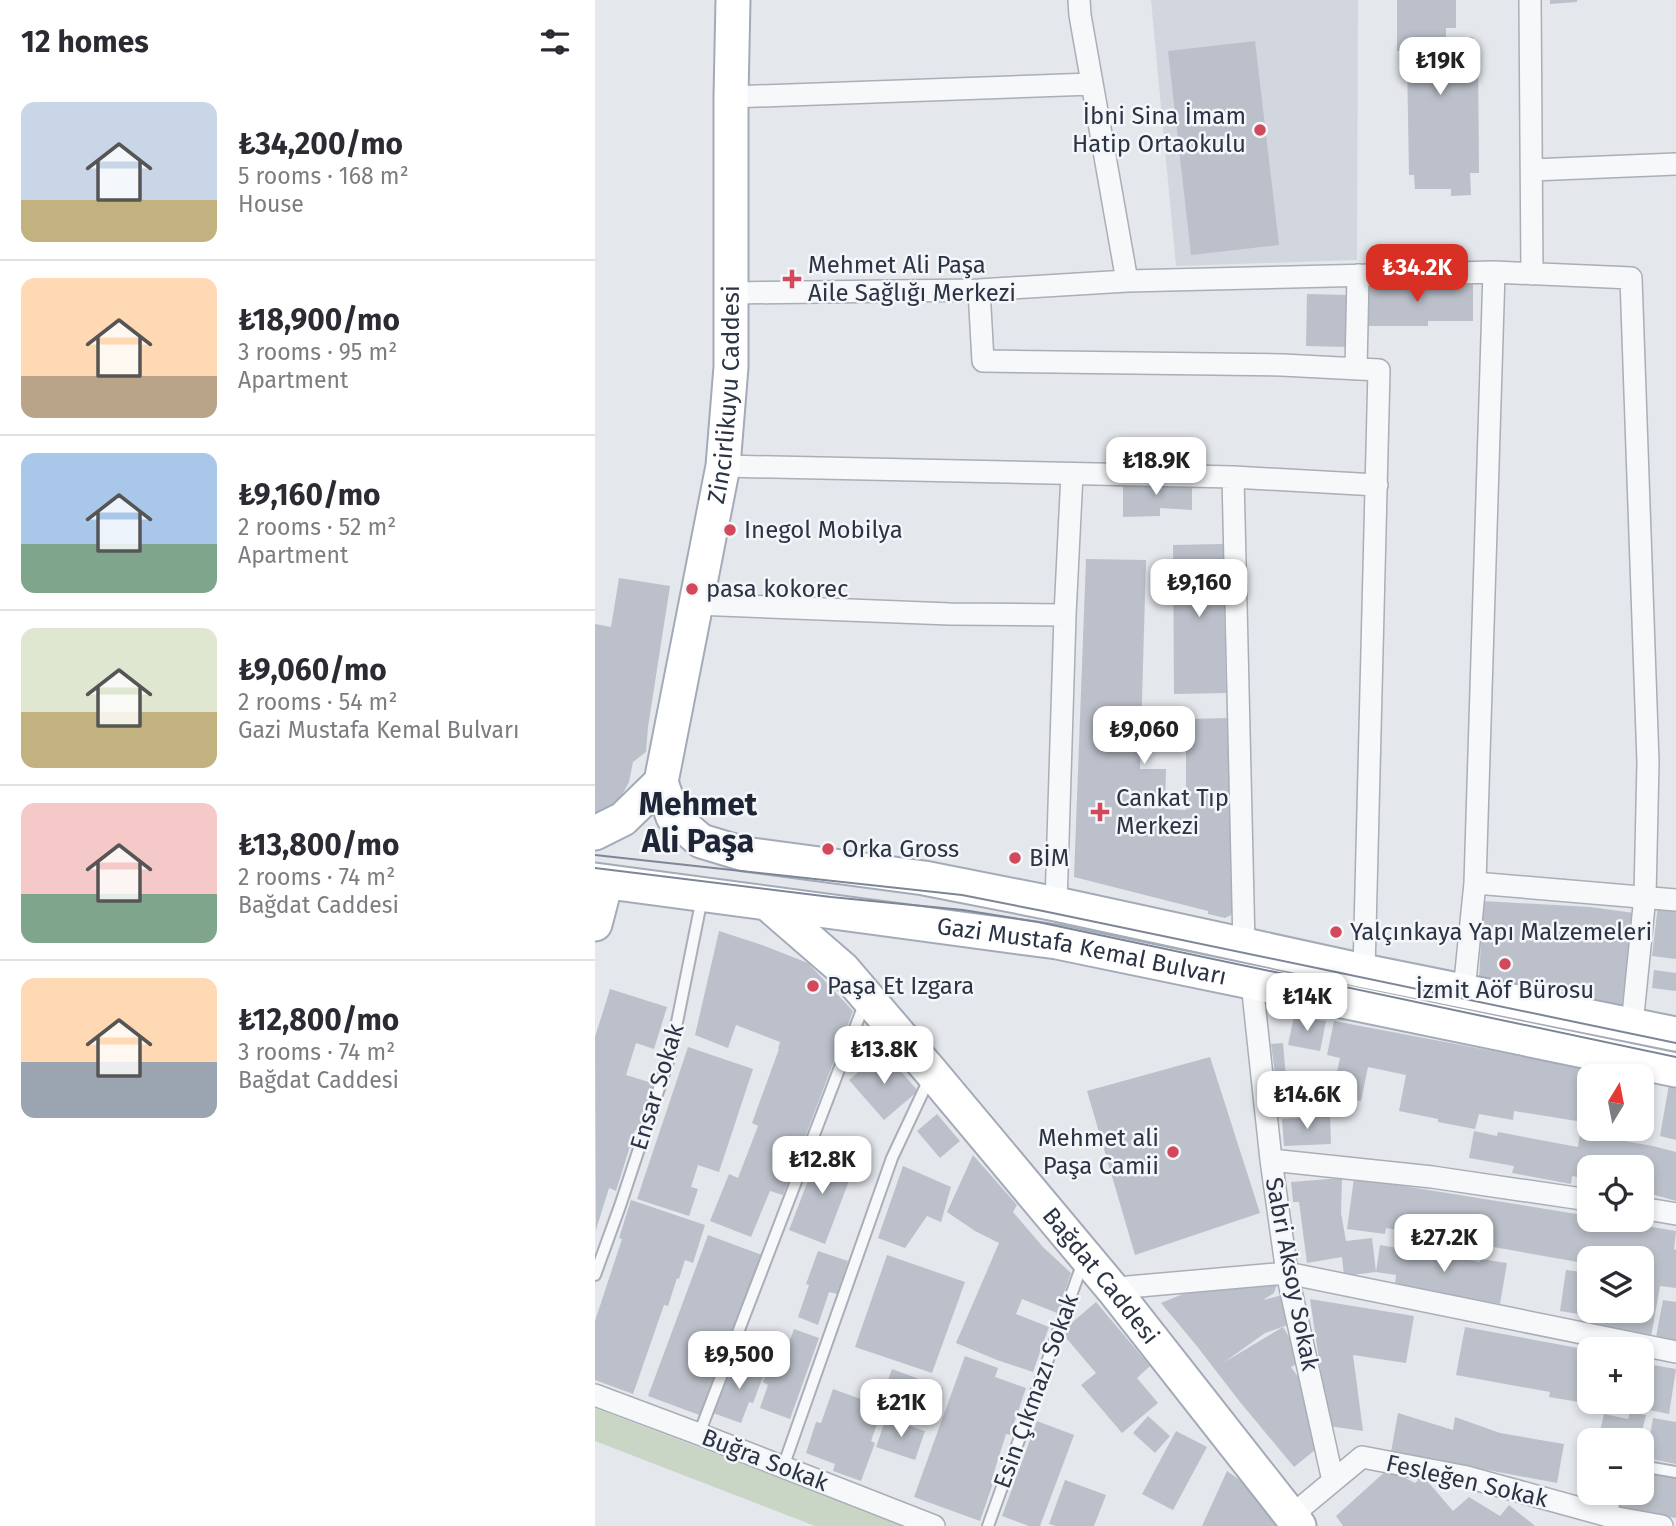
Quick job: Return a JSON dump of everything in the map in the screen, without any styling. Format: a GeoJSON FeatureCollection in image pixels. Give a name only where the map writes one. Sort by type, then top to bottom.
{"type":"FeatureCollection","features":[{"type":"Feature","properties":{"kind":"main road","name":"Zincirlikuyu Caddesi"},"geometry":{"type":"LineString","coordinates":[[733,0],[731,367],[723,466],[661,782],[673,817],[701,841],[744,854]]}},
{"type":"Feature","properties":{"kind":"main road"},"geometry":{"type":"LineString","coordinates":[[595,833],[622,819],[661,782]]}},
{"type":"Feature","properties":{"kind":"main road","name":"Gazi Mustafa Kemal Bulvarı"},"geometry":{"type":"LineString","coordinates":[[744,854],[924,878],[1676,1034]]}},
{"type":"Feature","properties":{"kind":"main road"},"geometry":{"type":"LineString","coordinates":[[825,865],[843,969]]}},
{"type":"Feature","properties":{"kind":"main road","name":"Gazi Mustafa Kemal Bulvarı"},"geometry":{"type":"LineString","coordinates":[[601,881],[1056,942],[1676,1070]]}},
{"type":"Feature","properties":{"kind":"main road"},"geometry":{"type":"LineString","coordinates":[[595,924],[601,881]]}},
{"type":"Feature","properties":{"kind":"main road","name":"Bağdat Caddesi"},"geometry":{"type":"LineString","coordinates":[[768,904],[843,969],[932,1073],[1117,1293],[1297,1523]]}},
{"type":"Feature","properties":{"kind":"street"},"geometry":{"type":"LineString","coordinates":[[1079,0],[1127,281]]}},
{"type":"Feature","properties":{"kind":"street"},"geometry":{"type":"LineString","coordinates":[[1530,0],[1532,274]]}},
{"type":"Feature","properties":{"kind":"street"},"geometry":{"type":"LineString","coordinates":[[731,97],[1092,84]]}},
{"type":"Feature","properties":{"kind":"street"},"geometry":{"type":"LineString","coordinates":[[1532,170],[1676,164]]}},
{"type":"Feature","properties":{"kind":"street"},"geometry":{"type":"LineString","coordinates":[[731,293],[979,290],[1127,281],[1494,272],[1631,278],[1649,762],[1645,896],[1632,1025]]}},
{"type":"Feature","properties":{"kind":"street"},"geometry":{"type":"LineString","coordinates":[[1464,991],[1475,883],[1494,272]]}},
{"type":"Feature","properties":{"kind":"street"},"geometry":{"type":"LineString","coordinates":[[1356,369],[1358,275]]}},
{"type":"Feature","properties":{"kind":"street"},"geometry":{"type":"LineString","coordinates":[[979,290],[982,361],[1282,365],[1379,370],[1364,971]]}},
{"type":"Feature","properties":{"kind":"street"},"geometry":{"type":"LineString","coordinates":[[723,466],[1233,477],[1377,485]]}},
{"type":"Feature","properties":{"kind":"street"},"geometry":{"type":"LineString","coordinates":[[1056,904],[1072,474]]}},
{"type":"Feature","properties":{"kind":"street"},"geometry":{"type":"LineString","coordinates":[[1233,477],[1244,945]]}},
{"type":"Feature","properties":{"kind":"street"},"geometry":{"type":"LineString","coordinates":[[695,604],[950,614],[1065,615]]}},
{"type":"Feature","properties":{"kind":"street"},"geometry":{"type":"LineString","coordinates":[[1475,883],[1676,900]]}},
{"type":"Feature","properties":{"kind":"street","name":"Sabri Aksoy Sokak"},"geometry":{"type":"LineString","coordinates":[[1252,983],[1250,1026],[1287,1273],[1333,1481]]}},
{"type":"Feature","properties":{"kind":"street"},"geometry":{"type":"LineString","coordinates":[[1271,1160],[1432,1177],[1577,1198]]}},
{"type":"Feature","properties":{"kind":"street"},"geometry":{"type":"LineString","coordinates":[[1654,1210],[1676,1214]]}},
{"type":"Feature","properties":{"kind":"street"},"geometry":{"type":"LineString","coordinates":[[1117,1293],[1128,1287],[1287,1273],[1676,1352]]}},
{"type":"Feature","properties":{"kind":"street","name":"Buğra Sokak"},"geometry":{"type":"LineString","coordinates":[[595,1395],[934,1526]]}},
{"type":"Feature","properties":{"kind":"street","name":"Fesleğen Sokak"},"geometry":{"type":"LineString","coordinates":[[1297,1523],[1303,1506],[1362,1457],[1467,1477],[1611,1521],[1662,1526]]}},
{"type":"Feature","properties":{"kind":"lane","name":"Ensar Sokak"},"geometry":{"type":"LineString","coordinates":[[595,1275],[671,1052],[702,895]]}},
{"type":"Feature","properties":{"kind":"lane"},"geometry":{"type":"LineString","coordinates":[[699,1434],[866,997]]}},
{"type":"Feature","properties":{"kind":"lane"},"geometry":{"type":"LineString","coordinates":[[783,1467],[892,1158],[932,1073]]}},
{"type":"Feature","properties":{"kind":"lane","name":"Esin Çıkmazı Sokak"},"geometry":{"type":"LineString","coordinates":[[988,1526],[1085,1257]]}},
{"type":"Feature","properties":{"kind":"lane"},"geometry":{"type":"LineString","coordinates":[[1654,1468],[1676,1472]]}},
{"type":"Feature","properties":{"kind":"shaded area","name":"İbni Sina İmam Hatip Ortaokulu"},"geometry":{"type":"Polygon","coordinates":[[[1151,0],[1358,0],[1357,260],[1176,266],[1151,0]]]}},
{"type":"Feature","properties":{"kind":"green space"},"geometry":{"type":"Polygon","coordinates":[[[595,1408],[906,1526],[815,1526],[595,1441],[595,1408]]]}},
{"type":"Feature","properties":{"kind":"building"},"geometry":{"type":"Polygon","coordinates":[[[1397,0],[1456,0],[1456,28],[1446,28],[1446,37],[1473,37],[1473,58],[1478,58],[1479,173],[1470,173],[1471,195],[1451,196],[1451,189],[1415,189],[1414,175],[1409,175],[1407,59],[1417,59],[1417,51],[1397,51],[1397,0]]]}},
{"type":"Feature","properties":{"kind":"building"},"geometry":{"type":"Polygon","coordinates":[[[1550,0],[1577,0],[1577,2],[1550,4],[1550,0]]]}},
{"type":"Feature","properties":{"kind":"building"},"geometry":{"type":"Polygon","coordinates":[[[1255,41],[1279,245],[1191,255],[1168,51],[1255,41]]]}},
{"type":"Feature","properties":{"kind":"building"},"geometry":{"type":"Polygon","coordinates":[[[1365,283],[1473,284],[1473,321],[1428,321],[1428,326],[1365,326],[1365,283]]]}},
{"type":"Feature","properties":{"kind":"building"},"geometry":{"type":"Polygon","coordinates":[[[1307,294],[1347,295],[1346,347],[1306,346],[1307,294]]]}},
{"type":"Feature","properties":{"kind":"building"},"geometry":{"type":"Polygon","coordinates":[[[1192,481],[1192,510],[1160,508],[1160,516],[1123,517],[1123,482],[1192,481]]]}},
{"type":"Feature","properties":{"kind":"building"},"geometry":{"type":"Polygon","coordinates":[[[1223,544],[1226,693],[1174,694],[1173,545],[1223,544]]]}},
{"type":"Feature","properties":{"kind":"building"},"geometry":{"type":"Polygon","coordinates":[[[1086,559],[1146,560],[1140,769],[1166,769],[1165,809],[1186,810],[1186,719],[1229,718],[1231,869],[1235,870],[1235,904],[1231,915],[1225,918],[1208,914],[1208,911],[1074,877],[1086,559]]]}},
{"type":"Feature","properties":{"kind":"building"},"geometry":{"type":"Polygon","coordinates":[[[619,578],[670,586],[646,752],[633,762],[629,782],[616,806],[595,819],[595,624],[611,627],[619,578]]]}},
{"type":"Feature","properties":{"kind":"building"},"geometry":{"type":"Polygon","coordinates":[[[1483,901],[1590,907],[1634,913],[1622,1005],[1578,999],[1579,993],[1479,981],[1483,901]]]}},
{"type":"Feature","properties":{"kind":"building"},"geometry":{"type":"Polygon","coordinates":[[[1658,905],[1676,907],[1676,959],[1652,956],[1658,905]]]}},
{"type":"Feature","properties":{"kind":"building"},"geometry":{"type":"Polygon","coordinates":[[[719,931],[808,963],[853,1011],[783,1195],[770,1191],[751,1237],[710,1221],[729,1174],[738,1178],[758,1126],[752,1123],[780,1042],[736,1025],[728,1048],[695,1035],[719,931]]]}},
{"type":"Feature","properties":{"kind":"building"},"geometry":{"type":"Polygon","coordinates":[[[1654,970],[1676,973],[1676,991],[1652,988],[1654,970]]]}},
{"type":"Feature","properties":{"kind":"building"},"geometry":{"type":"Polygon","coordinates":[[[610,989],[667,1007],[654,1049],[636,1043],[626,1075],[655,1084],[641,1132],[635,1130],[616,1191],[609,1188],[596,1230],[595,1037],[610,989]]]}},
{"type":"Feature","properties":{"kind":"building"},"geometry":{"type":"Polygon","coordinates":[[[1294,1016],[1326,1021],[1320,1051],[1288,1045],[1294,1016]]]}},
{"type":"Feature","properties":{"kind":"building"},"geometry":{"type":"Polygon","coordinates":[[[1334,1021],[1577,1067],[1577,1121],[1514,1111],[1513,1120],[1479,1114],[1475,1129],[1438,1122],[1438,1119],[1399,1111],[1406,1075],[1368,1067],[1361,1101],[1332,1096],[1340,1058],[1327,1055],[1334,1021]]]}},
{"type":"Feature","properties":{"kind":"building"},"geometry":{"type":"Polygon","coordinates":[[[1283,1043],[1286,1077],[1326,1073],[1331,1099],[1279,1103],[1271,1044],[1283,1043]]]}},
{"type":"Feature","properties":{"kind":"building"},"geometry":{"type":"Polygon","coordinates":[[[688,1047],[753,1069],[719,1172],[698,1165],[691,1187],[698,1189],[689,1216],[637,1199],[688,1047]]]}},
{"type":"Feature","properties":{"kind":"building"},"geometry":{"type":"Polygon","coordinates":[[[883,1051],[918,1091],[884,1120],[849,1080],[883,1051]]]}},
{"type":"Feature","properties":{"kind":"building","name":"Mehmet ali Paşa Camii"},"geometry":{"type":"Polygon","coordinates":[[[1210,1057],[1260,1213],[1135,1255],[1087,1091],[1210,1057]]]}},
{"type":"Feature","properties":{"kind":"building"},"geometry":{"type":"Polygon","coordinates":[[[1669,1084],[1676,1085],[1676,1140],[1660,1136],[1669,1084]]]}},
{"type":"Feature","properties":{"kind":"building"},"geometry":{"type":"Polygon","coordinates":[[[937,1114],[960,1141],[940,1158],[917,1131],[937,1114]]]}},
{"type":"Feature","properties":{"kind":"building"},"geometry":{"type":"Polygon","coordinates":[[[1330,1116],[1331,1144],[1284,1146],[1282,1119],[1330,1116]]]}},
{"type":"Feature","properties":{"kind":"building"},"geometry":{"type":"Polygon","coordinates":[[[1474,1131],[1497,1136],[1498,1132],[1578,1147],[1579,1141],[1625,1141],[1653,1146],[1676,1152],[1676,1201],[1654,1195],[1654,1155],[1577,1155],[1577,1177],[1572,1176],[1571,1184],[1512,1173],[1514,1166],[1469,1158],[1474,1131]]]}},
{"type":"Feature","properties":{"kind":"building"},"geometry":{"type":"Polygon","coordinates":[[[825,1145],[848,1154],[842,1170],[852,1173],[825,1244],[789,1230],[816,1160],[819,1161],[825,1145]]]}},
{"type":"Feature","properties":{"kind":"building"},"geometry":{"type":"Polygon","coordinates":[[[973,1155],[1017,1205],[1013,1212],[1043,1247],[1071,1273],[1057,1313],[1022,1299],[1016,1314],[1049,1327],[1033,1372],[956,1343],[999,1243],[947,1212],[973,1155]]]}},
{"type":"Feature","properties":{"kind":"building"},"geometry":{"type":"Polygon","coordinates":[[[903,1166],[951,1187],[941,1222],[927,1216],[905,1248],[878,1238],[903,1166]]]}},
{"type":"Feature","properties":{"kind":"building"},"geometry":{"type":"Polygon","coordinates":[[[1342,1178],[1341,1213],[1346,1241],[1372,1238],[1376,1272],[1344,1276],[1342,1257],[1307,1263],[1299,1202],[1293,1202],[1291,1182],[1342,1178]]]}},
{"type":"Feature","properties":{"kind":"building"},"geometry":{"type":"Polygon","coordinates":[[[1354,1178],[1577,1214],[1577,1232],[1654,1232],[1654,1227],[1676,1231],[1676,1288],[1660,1286],[1654,1320],[1654,1246],[1577,1246],[1577,1262],[1386,1228],[1385,1234],[1347,1229],[1354,1178]]]}},
{"type":"Feature","properties":{"kind":"building"},"geometry":{"type":"Polygon","coordinates":[[[631,1200],[705,1225],[693,1263],[685,1260],[668,1306],[664,1305],[633,1394],[595,1380],[595,1321],[622,1239],[619,1238],[631,1200]]]}},
{"type":"Feature","properties":{"kind":"building"},"geometry":{"type":"Polygon","coordinates":[[[708,1235],[762,1255],[702,1416],[648,1396],[708,1235]]]}},
{"type":"Feature","properties":{"kind":"building"},"geometry":{"type":"Polygon","coordinates":[[[1380,1245],[1480,1262],[1481,1259],[1507,1263],[1500,1304],[1395,1285],[1396,1275],[1376,1272],[1380,1245]]]}},
{"type":"Feature","properties":{"kind":"building"},"geometry":{"type":"Polygon","coordinates":[[[818,1251],[848,1261],[837,1294],[829,1292],[818,1325],[798,1317],[818,1251]]]}},
{"type":"Feature","properties":{"kind":"building"},"geometry":{"type":"Polygon","coordinates":[[[887,1255],[965,1282],[932,1373],[855,1347],[887,1255]]]}},
{"type":"Feature","properties":{"kind":"building"},"geometry":{"type":"Polygon","coordinates":[[[1566,1270],[1577,1271],[1577,1314],[1560,1311],[1566,1270]]]}},
{"type":"Feature","properties":{"kind":"building"},"geometry":{"type":"Polygon","coordinates":[[[1277,1284],[1274,1293],[1263,1300],[1287,1294],[1293,1323],[1265,1333],[1223,1363],[1283,1327],[1303,1360],[1291,1367],[1306,1388],[1315,1450],[1294,1467],[1161,1303],[1183,1294],[1226,1287],[1277,1284]]]}},
{"type":"Feature","properties":{"kind":"building"},"geometry":{"type":"Polygon","coordinates":[[[1310,1299],[1414,1316],[1406,1363],[1353,1355],[1363,1431],[1329,1426],[1310,1299]]]}},
{"type":"Feature","properties":{"kind":"building"},"geometry":{"type":"Polygon","coordinates":[[[1663,1300],[1676,1302],[1676,1340],[1656,1337],[1663,1300]]]}},
{"type":"Feature","properties":{"kind":"building"},"geometry":{"type":"Polygon","coordinates":[[[1096,1302],[1150,1366],[1137,1378],[1158,1403],[1122,1433],[1081,1385],[1096,1373],[1061,1332],[1096,1302]]]}},
{"type":"Feature","properties":{"kind":"building"},"geometry":{"type":"Polygon","coordinates":[[[1583,1323],[1653,1323],[1651,1337],[1583,1323]]]}},
{"type":"Feature","properties":{"kind":"building"},"geometry":{"type":"Polygon","coordinates":[[[1465,1327],[1577,1348],[1577,1402],[1549,1397],[1550,1392],[1456,1375],[1465,1327]]]}},
{"type":"Feature","properties":{"kind":"building"},"geometry":{"type":"Polygon","coordinates":[[[794,1329],[819,1338],[790,1419],[760,1408],[768,1385],[763,1382],[770,1362],[781,1366],[794,1329]]]}},
{"type":"Feature","properties":{"kind":"building"},"geometry":{"type":"Polygon","coordinates":[[[965,1356],[998,1368],[995,1377],[1026,1388],[1010,1435],[1006,1434],[980,1521],[914,1497],[965,1356]]]}},
{"type":"Feature","properties":{"kind":"building"},"geometry":{"type":"Polygon","coordinates":[[[733,1359],[765,1371],[753,1403],[749,1402],[741,1423],[713,1413],[733,1359]]]}},
{"type":"Feature","properties":{"kind":"building"},"geometry":{"type":"Polygon","coordinates":[[[1654,1365],[1676,1369],[1669,1414],[1654,1411],[1654,1365]]]}},
{"type":"Feature","properties":{"kind":"building"},"geometry":{"type":"Polygon","coordinates":[[[892,1369],[943,1388],[930,1423],[888,1408],[892,1398],[883,1394],[892,1369]]]}},
{"type":"Feature","properties":{"kind":"building"},"geometry":{"type":"Polygon","coordinates":[[[833,1389],[883,1407],[871,1441],[875,1443],[861,1481],[833,1471],[835,1464],[806,1453],[816,1422],[821,1423],[833,1389]]]}},
{"type":"Feature","properties":{"kind":"building"},"geometry":{"type":"Polygon","coordinates":[[[1398,1413],[1453,1430],[1455,1417],[1500,1433],[1564,1444],[1557,1483],[1391,1452],[1398,1413]]]}},
{"type":"Feature","properties":{"kind":"building"},"geometry":{"type":"Polygon","coordinates":[[[1604,1414],[1628,1419],[1629,1414],[1646,1415],[1643,1428],[1601,1428],[1604,1414]]]}},
{"type":"Feature","properties":{"kind":"building"},"geometry":{"type":"Polygon","coordinates":[[[1148,1416],[1170,1436],[1155,1453],[1133,1433],[1148,1416]]]}},
{"type":"Feature","properties":{"kind":"building"},"geometry":{"type":"Polygon","coordinates":[[[886,1418],[925,1431],[915,1460],[876,1447],[886,1418]]]}},
{"type":"Feature","properties":{"kind":"building"},"geometry":{"type":"Polygon","coordinates":[[[1653,1418],[1676,1422],[1676,1464],[1654,1460],[1654,1428],[1651,1428],[1653,1418]]]}},
{"type":"Feature","properties":{"kind":"building"},"geometry":{"type":"Polygon","coordinates":[[[1037,1421],[1074,1435],[1040,1526],[1029,1526],[1002,1516],[1037,1421]]]}},
{"type":"Feature","properties":{"kind":"building"},"geometry":{"type":"Polygon","coordinates":[[[1176,1431],[1207,1447],[1173,1510],[1142,1494],[1176,1431]]]}},
{"type":"Feature","properties":{"kind":"building"},"geometry":{"type":"Polygon","coordinates":[[[1388,1469],[1415,1483],[1423,1476],[1453,1511],[1469,1497],[1500,1516],[1509,1505],[1535,1526],[1343,1526],[1336,1516],[1388,1469]]]}},
{"type":"Feature","properties":{"kind":"building"},"geometry":{"type":"Polygon","coordinates":[[[1227,1471],[1244,1483],[1277,1526],[1202,1526],[1227,1471]]]}},
{"type":"Feature","properties":{"kind":"building"},"geometry":{"type":"Polygon","coordinates":[[[1654,1473],[1676,1477],[1676,1518],[1618,1508],[1619,1505],[1654,1505],[1654,1473]]]}},
{"type":"Feature","properties":{"kind":"building"},"geometry":{"type":"Polygon","coordinates":[[[1065,1480],[1106,1495],[1094,1526],[1049,1524],[1065,1480]]]}},
{"type":"Feature","properties":{"kind":"tram line"},"geometry":{"type":"LineString","coordinates":[[595,855],[962,895],[1676,1043]]}},
{"type":"Feature","properties":{"kind":"tram line"},"geometry":{"type":"LineString","coordinates":[[595,868],[963,910],[1038,922],[1676,1057]]}},
{"type":"Feature","properties":{"kind":"place","name":"İbni Sina İmam Hatip Ortaokulu"},"geometry":{"type":"Point","coordinates":[1260,130]}},
{"type":"Feature","properties":{"kind":"place","name":"Mehmet Ali Paşa Aile Sağlığı Merkezi"},"geometry":{"type":"Point","coordinates":[792,279]}},
{"type":"Feature","properties":{"kind":"place","name":"Inegol Mobilya"},"geometry":{"type":"Point","coordinates":[730,530]}},
{"type":"Feature","properties":{"kind":"place","name":"pasa kokorec"},"geometry":{"type":"Point","coordinates":[692,589]}},
{"type":"Feature","properties":{"kind":"place","name":"Cankat Tıp Merkezi"},"geometry":{"type":"Point","coordinates":[1100,812]}},
{"type":"Feature","properties":{"kind":"place","name":"Orka Gross"},"geometry":{"type":"Point","coordinates":[828,849]}},
{"type":"Feature","properties":{"kind":"place","name":"BİM"},"geometry":{"type":"Point","coordinates":[1015,858]}},
{"type":"Feature","properties":{"kind":"place","name":"Yalçınkaya Yapı Malzemeleri"},"geometry":{"type":"Point","coordinates":[1336,932]}},
{"type":"Feature","properties":{"kind":"place","name":"İzmit Aöf Bürosu"},"geometry":{"type":"Point","coordinates":[1505,964]}},
{"type":"Feature","properties":{"kind":"place","name":"Paşa Et Izgara"},"geometry":{"type":"Point","coordinates":[813,986]}},
{"type":"Feature","properties":{"kind":"place","name":"Mehmet ali Paşa Camii"},"geometry":{"type":"Point","coordinates":[1173,1152]}},
{"type":"Feature","properties":{"kind":"district","name":"Mehmet Ali Paşa"},"geometry":{"type":"Point","coordinates":[698,822]}}]}
